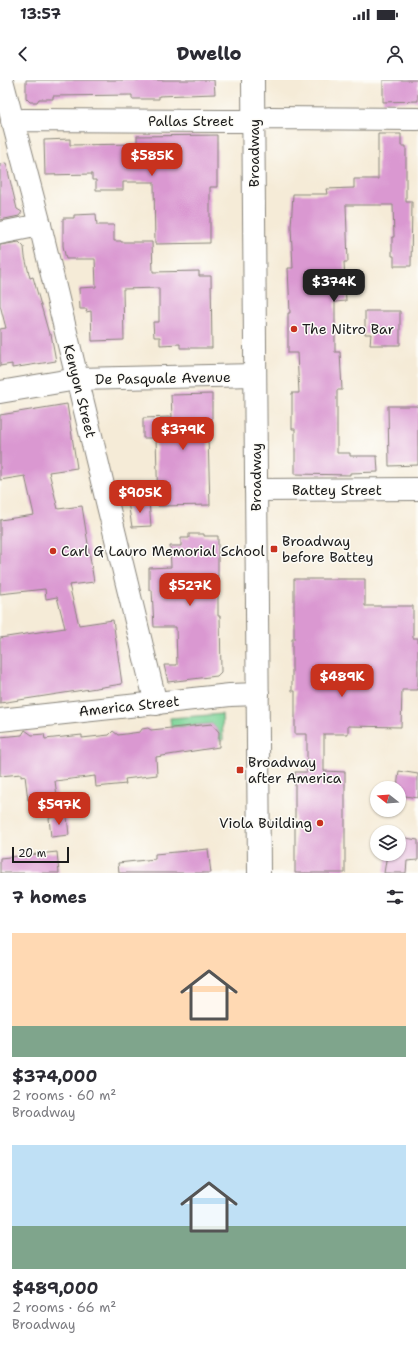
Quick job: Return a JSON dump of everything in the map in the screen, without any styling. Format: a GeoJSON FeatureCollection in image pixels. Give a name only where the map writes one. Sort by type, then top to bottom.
{"type":"FeatureCollection","features":[{"type":"Feature","properties":{"kind":"street","name":"Kenyon Street"},"geometry":{"type":"LineString","coordinates":[[2,80],[40,225],[156,704]]}},
{"type":"Feature","properties":{"kind":"street","name":"Broadway"},"geometry":{"type":"LineString","coordinates":[[253,80],[259,873]]}},
{"type":"Feature","properties":{"kind":"street","name":"Pallas Street"},"geometry":{"type":"LineString","coordinates":[[12,121],[224,122],[253,121],[270,118],[418,119]]}},
{"type":"Feature","properties":{"kind":"street"},"geometry":{"type":"LineString","coordinates":[[0,234],[40,225]]}},
{"type":"Feature","properties":{"kind":"street","name":"De Pasquale Avenue"},"geometry":{"type":"LineString","coordinates":[[0,392],[77,379],[255,376]]}},
{"type":"Feature","properties":{"kind":"street","name":"Battey Street"},"geometry":{"type":"LineString","coordinates":[[256,490],[418,489]]}},
{"type":"Feature","properties":{"kind":"street","name":"America Street"},"geometry":{"type":"LineString","coordinates":[[0,720],[230,695],[258,694]]}},
{"type":"Feature","properties":{"kind":"green space"},"geometry":{"type":"Polygon","coordinates":[[[222,714],[223,740],[219,740],[219,732],[212,724],[171,727],[170,718],[222,714]]]}},
{"type":"Feature","properties":{"kind":"building"},"geometry":{"type":"Polygon","coordinates":[[[26,80],[214,80],[215,94],[159,96],[159,99],[132,99],[132,95],[53,96],[53,99],[39,99],[37,102],[30,102],[26,98],[26,80]]]}},
{"type":"Feature","properties":{"kind":"building"},"geometry":{"type":"Polygon","coordinates":[[[383,80],[418,80],[418,101],[383,102],[383,80]]]}},
{"type":"Feature","properties":{"kind":"building"},"geometry":{"type":"Polygon","coordinates":[[[378,134],[401,134],[401,146],[406,146],[406,202],[412,202],[411,266],[394,266],[394,256],[392,256],[392,237],[394,237],[393,205],[346,205],[348,262],[344,262],[346,301],[335,302],[335,352],[340,352],[342,390],[337,390],[337,453],[350,453],[350,456],[377,456],[378,472],[350,473],[350,475],[295,474],[295,429],[292,429],[292,393],[299,393],[297,353],[288,353],[288,313],[290,313],[288,268],[293,268],[291,227],[293,194],[327,194],[326,189],[354,188],[354,179],[378,179],[378,134]]]}},
{"type":"Feature","properties":{"kind":"building"},"geometry":{"type":"Polygon","coordinates":[[[217,135],[217,187],[210,187],[210,243],[155,244],[154,182],[123,182],[123,190],[96,190],[96,180],[92,180],[92,174],[45,175],[44,140],[70,139],[70,145],[137,144],[137,136],[217,135]]]}},
{"type":"Feature","properties":{"kind":"building"},"geometry":{"type":"Polygon","coordinates":[[[6,163],[17,209],[22,212],[19,216],[0,220],[0,164],[6,163]]]}},
{"type":"Feature","properties":{"kind":"building"},"geometry":{"type":"Polygon","coordinates":[[[96,214],[97,225],[114,225],[114,241],[152,242],[153,272],[199,271],[199,276],[211,276],[212,348],[180,348],[180,344],[160,345],[160,337],[154,337],[153,322],[159,322],[159,288],[123,289],[124,340],[92,341],[91,311],[86,312],[87,309],[80,309],[79,288],[96,287],[95,259],[66,259],[63,246],[63,218],[74,218],[74,215],[96,214]]]}},
{"type":"Feature","properties":{"kind":"building"},"geometry":{"type":"Polygon","coordinates":[[[19,242],[24,247],[30,278],[33,277],[49,334],[51,334],[56,361],[12,368],[12,364],[0,366],[0,329],[6,328],[0,305],[0,245],[19,242]]]}},
{"type":"Feature","properties":{"kind":"building"},"geometry":{"type":"Polygon","coordinates":[[[365,311],[400,311],[400,345],[370,345],[371,334],[365,334],[365,311]]]}},
{"type":"Feature","properties":{"kind":"building"},"geometry":{"type":"Polygon","coordinates":[[[212,394],[212,437],[208,437],[210,505],[158,506],[156,438],[143,438],[143,418],[172,417],[171,395],[212,394]]]}},
{"type":"Feature","properties":{"kind":"building","name":"Carl G Lauro Memorial School"},"geometry":{"type":"Polygon","coordinates":[[[67,404],[77,468],[49,472],[58,509],[82,506],[94,582],[69,585],[79,625],[113,620],[122,684],[0,703],[0,638],[65,628],[57,597],[46,599],[45,589],[0,594],[0,520],[34,515],[25,476],[0,480],[0,415],[67,404]]]}},
{"type":"Feature","properties":{"kind":"building"},"geometry":{"type":"Polygon","coordinates":[[[388,406],[418,406],[418,465],[389,466],[388,406]]]}},
{"type":"Feature","properties":{"kind":"building"},"geometry":{"type":"Polygon","coordinates":[[[149,501],[151,526],[132,527],[128,502],[149,501]]]}},
{"type":"Feature","properties":{"kind":"building"},"geometry":{"type":"Polygon","coordinates":[[[189,534],[218,536],[218,616],[220,616],[221,672],[217,676],[168,682],[164,665],[177,665],[176,627],[154,627],[152,590],[149,590],[149,568],[171,567],[170,546],[181,546],[181,538],[189,538],[189,534]]]}},
{"type":"Feature","properties":{"kind":"building"},"geometry":{"type":"Polygon","coordinates":[[[294,579],[365,579],[365,606],[413,606],[413,638],[418,638],[418,690],[402,690],[401,727],[348,726],[348,734],[324,734],[324,771],[345,772],[345,873],[295,873],[295,772],[307,772],[307,734],[295,734],[295,691],[292,691],[294,579]]]}},
{"type":"Feature","properties":{"kind":"building"},"geometry":{"type":"Polygon","coordinates":[[[212,724],[219,732],[219,747],[156,757],[157,775],[125,779],[126,784],[96,787],[95,776],[55,781],[57,796],[28,800],[25,776],[21,777],[21,774],[0,776],[0,737],[22,735],[25,730],[32,735],[44,734],[45,739],[82,735],[82,738],[109,735],[113,731],[118,735],[140,732],[142,729],[148,728],[151,730],[212,724]]]}},
{"type":"Feature","properties":{"kind":"building"},"geometry":{"type":"Polygon","coordinates":[[[399,771],[418,774],[418,798],[406,796],[406,781],[398,781],[399,771]]]}},
{"type":"Feature","properties":{"kind":"building"},"geometry":{"type":"Polygon","coordinates":[[[67,816],[69,835],[51,837],[49,818],[67,816]]]}},
{"type":"Feature","properties":{"kind":"building"},"geometry":{"type":"Polygon","coordinates":[[[406,838],[418,840],[418,860],[407,861],[406,873],[384,873],[386,861],[406,861],[406,838]]]}},
{"type":"Feature","properties":{"kind":"building"},"geometry":{"type":"Polygon","coordinates":[[[208,849],[211,873],[119,873],[118,863],[155,859],[155,854],[208,849]]]}},
{"type":"Feature","properties":{"kind":"building"},"geometry":{"type":"Polygon","coordinates":[[[57,852],[59,873],[0,873],[0,858],[57,852]]]}},
{"type":"Feature","properties":{"kind":"place","name":"The Nitro Bar"},"geometry":{"type":"Point","coordinates":[294,329]}},
{"type":"Feature","properties":{"kind":"place","name":"Broadway before Battey"},"geometry":{"type":"Point","coordinates":[274,549]}},
{"type":"Feature","properties":{"kind":"place","name":"Carl G Lauro Memorial School"},"geometry":{"type":"Point","coordinates":[53,551]}},
{"type":"Feature","properties":{"kind":"place","name":"Broadway after America"},"geometry":{"type":"Point","coordinates":[240,770]}},
{"type":"Feature","properties":{"kind":"place","name":"Viola Building"},"geometry":{"type":"Point","coordinates":[320,823]}}]}
